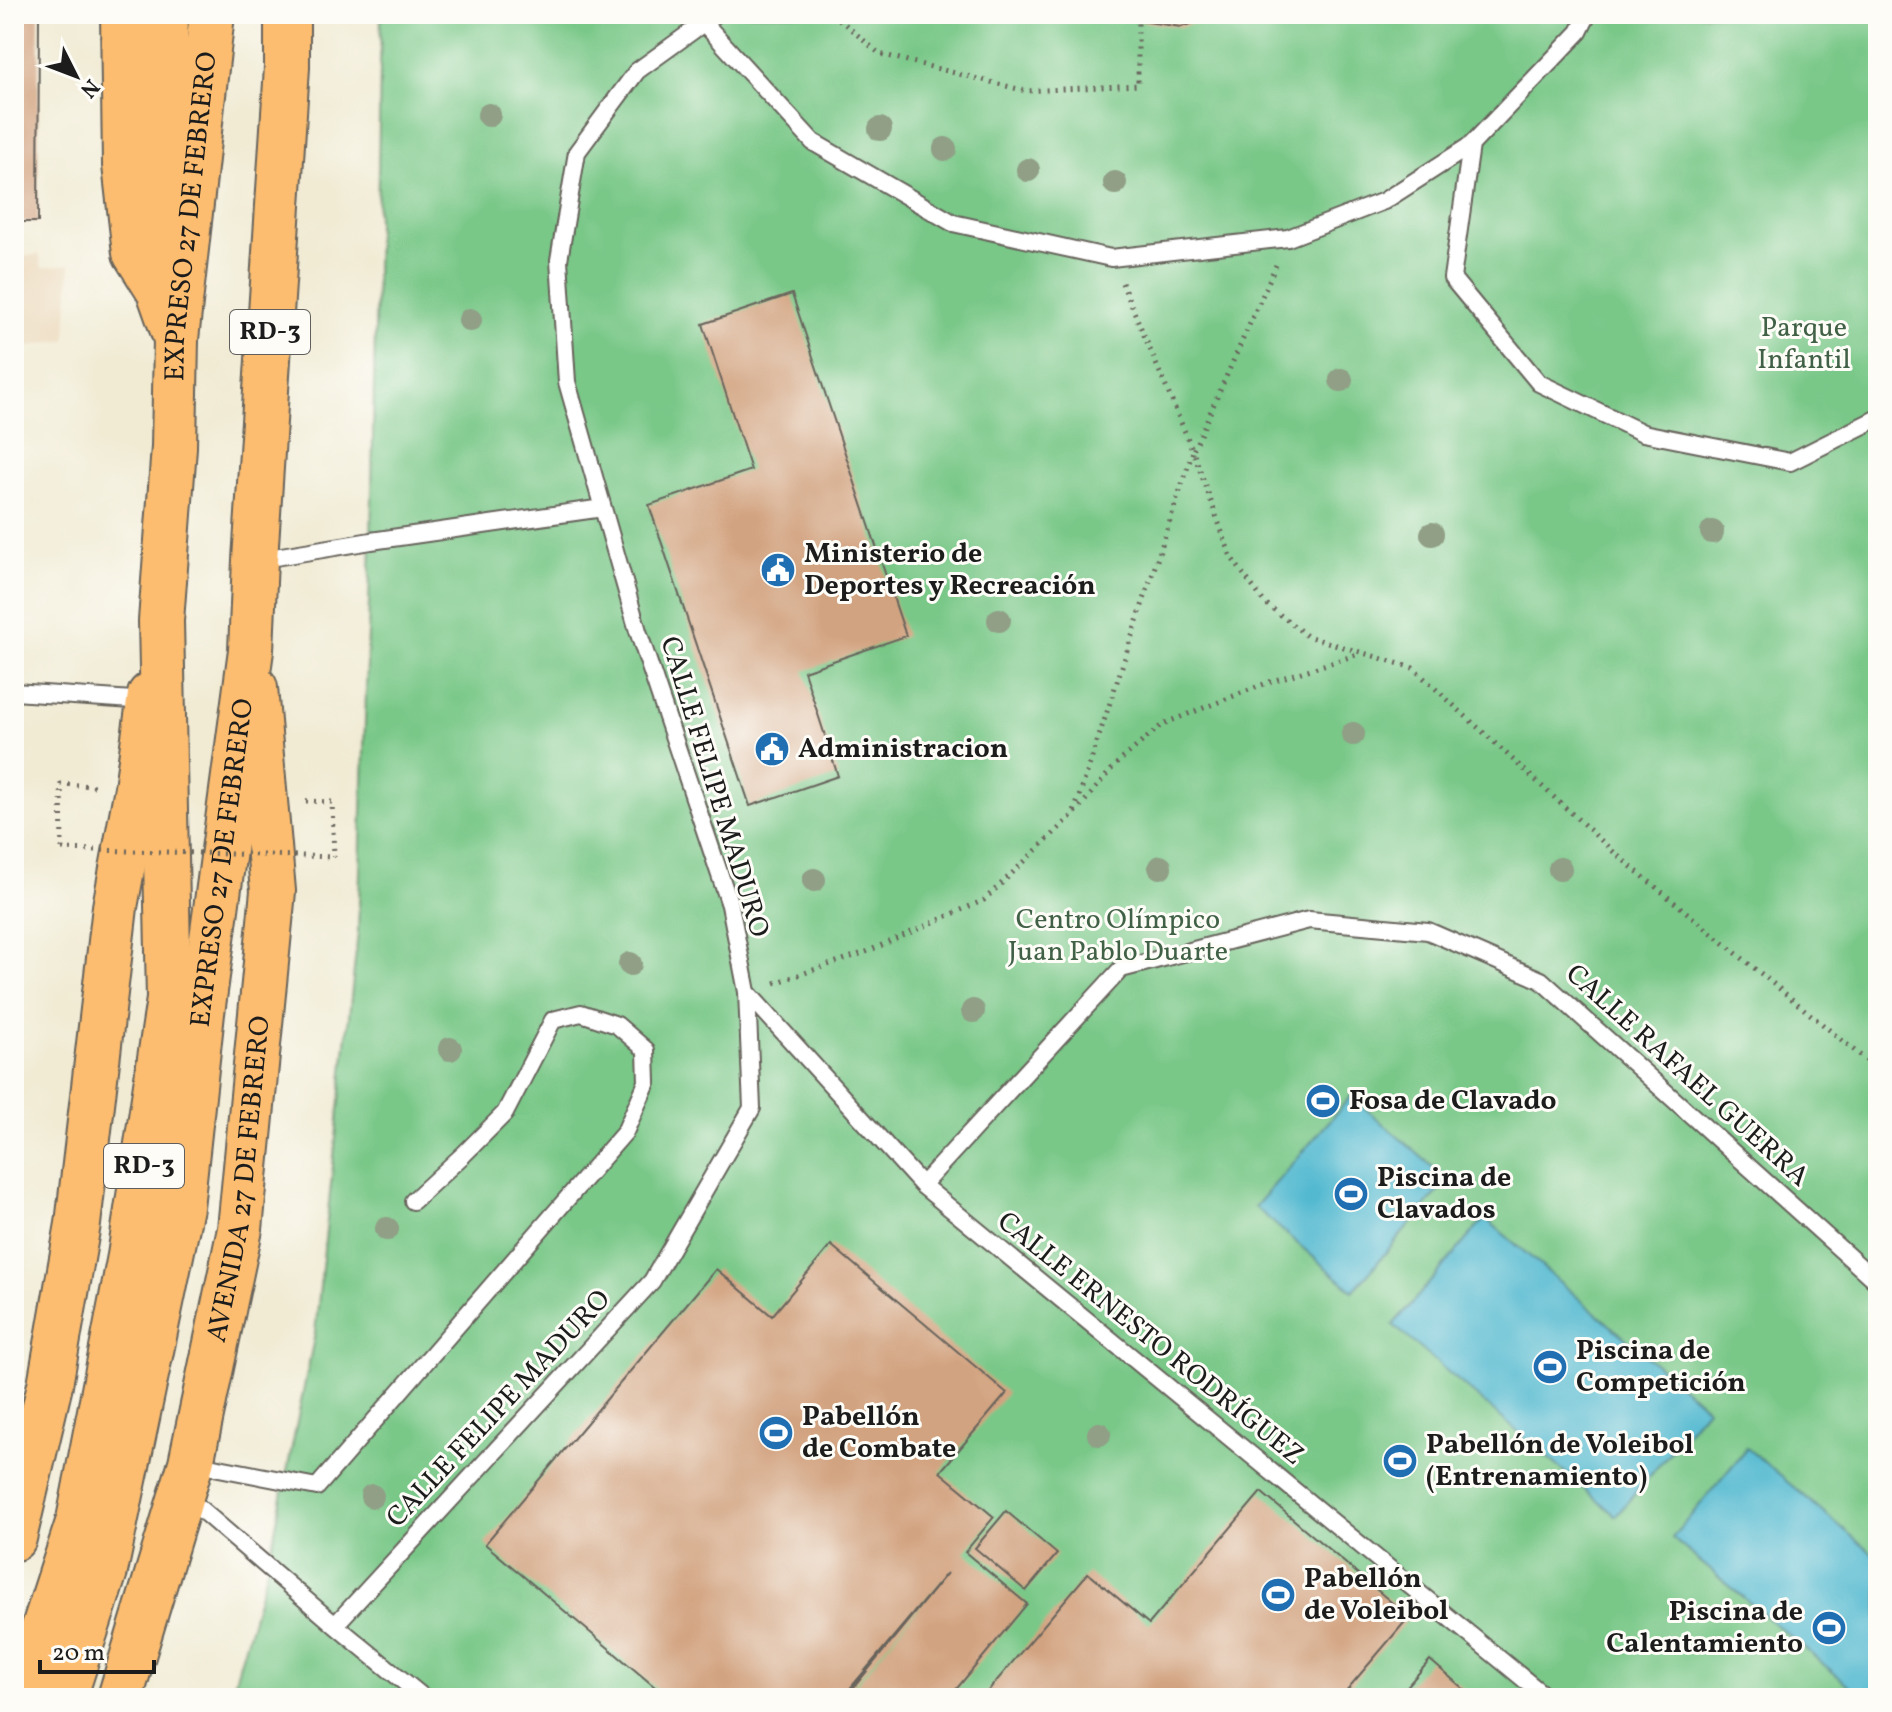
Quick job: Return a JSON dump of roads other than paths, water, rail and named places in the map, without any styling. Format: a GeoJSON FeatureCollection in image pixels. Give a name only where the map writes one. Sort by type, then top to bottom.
{"type":"FeatureCollection","features":[{"type":"Feature","properties":{"kind":"main road","name":"RD-3"},"geometry":{"type":"LineString","coordinates":[[123,14],[125,165],[135,253],[159,291],[176,339]]}},
{"type":"Feature","properties":{"kind":"main road"},"geometry":{"type":"LineString","coordinates":[[159,291],[166,14]]}},
{"type":"Feature","properties":{"kind":"main road","name":"EXPRESO 27 DE FEBRERO"},"geometry":{"type":"LineString","coordinates":[[21,1698],[79,1520],[130,1256],[169,999],[161,621],[174,447],[176,339],[212,14]]}},
{"type":"Feature","properties":{"kind":"main road","name":"EXPRESO 27 DE FEBRERO"},"geometry":{"type":"LineString","coordinates":[[64,1698],[105,1571],[181,1207],[204,997],[251,650],[287,67],[287,14]]}},
{"type":"Feature","properties":{"kind":"main road","name":"RD-3"},"geometry":{"type":"LineString","coordinates":[[14,1538],[50,1385],[78,1224],[115,907],[137,788],[161,621]]}},
{"type":"Feature","properties":{"kind":"main road","name":"AVENIDA 27 DE FEBRERO"},"geometry":{"type":"LineString","coordinates":[[120,1698],[187,1478],[240,1229],[273,891],[251,650]]}},
{"type":"Feature","properties":{"kind":"lane"},"geometry":{"type":"LineString","coordinates":[[707,17],[813,142],[953,223],[1111,258],[1288,238],[1384,201],[1471,145],[1579,32],[1588,14]]}},
{"type":"Feature","properties":{"kind":"lane","name":"CALLE FELIPE MADURO"},"geometry":{"type":"LineString","coordinates":[[335,1625],[652,1281],[752,1108],[747,992],[730,905],[638,631],[567,382],[559,260],[577,152],[637,71],[707,17]]}},
{"type":"Feature","properties":{"kind":"lane"},"geometry":{"type":"LineString","coordinates":[[1471,145],[1452,278],[1539,383],[1643,433],[1790,462],[1878,418]]}},
{"type":"Feature","properties":{"kind":"lane"},"geometry":{"type":"LineString","coordinates":[[255,560],[603,508]]}},
{"type":"Feature","properties":{"kind":"lane"},"geometry":{"type":"LineString","coordinates":[[14,692],[149,701]]}},
{"type":"Feature","properties":{"kind":"lane","name":"CALLE RAFAEL GUERRA"},"geometry":{"type":"LineString","coordinates":[[922,1185],[1121,969],[1309,920],[1428,931],[1541,980],[1878,1283]]}},
{"type":"Feature","properties":{"kind":"lane","name":"CALLE ERNESTO RODRÍGUEZ"},"geometry":{"type":"LineString","coordinates":[[747,992],[922,1185],[1547,1698]]}},
{"type":"Feature","properties":{"kind":"lane"},"geometry":{"type":"LineString","coordinates":[[187,1478],[317,1487],[625,1132],[647,1082],[646,1050],[617,1025],[581,1013],[553,1020],[505,1113],[413,1201]]}},
{"type":"Feature","properties":{"kind":"lane"},"geometry":{"type":"LineString","coordinates":[[187,1478],[335,1625],[424,1698]]}},
{"type":"Feature","properties":{"kind":"water","name":"Piscina de Clavados"},"geometry":{"type":"Polygon","coordinates":[[[1351,1096],[1448,1180],[1353,1291],[1255,1207],[1351,1096]]]}},
{"type":"Feature","properties":{"kind":"water","name":"Piscina de Competición"},"geometry":{"type":"Polygon","coordinates":[[[1485,1218],[1707,1408],[1616,1516],[1393,1325],[1485,1218]]]}},
{"type":"Feature","properties":{"kind":"water","name":"Piscina de Calentamiento"},"geometry":{"type":"Polygon","coordinates":[[[1747,1448],[1878,1558],[1878,1698],[1864,1698],[1672,1538],[1747,1448]]]}},
{"type":"Feature","properties":{"kind":"place","name":"Ministerio de Deportes y Recreación"},"geometry":{"type":"Point","coordinates":[778,570]}},
{"type":"Feature","properties":{"kind":"place","name":"Administracion"},"geometry":{"type":"Point","coordinates":[772,749]}},
{"type":"Feature","properties":{"kind":"place","name":"Fosa de Clavado"},"geometry":{"type":"Point","coordinates":[1323,1101]}},
{"type":"Feature","properties":{"kind":"place","name":"Piscina de Clavados"},"geometry":{"type":"Point","coordinates":[1351,1194]}},
{"type":"Feature","properties":{"kind":"place","name":"Piscina de Competición"},"geometry":{"type":"Point","coordinates":[1550,1367]}},
{"type":"Feature","properties":{"kind":"place","name":"Pabellón de Combate"},"geometry":{"type":"Point","coordinates":[776,1433]}},
{"type":"Feature","properties":{"kind":"place","name":"Pabellón de Voleibol (Entrenamiento)"},"geometry":{"type":"Point","coordinates":[1400,1461]}},
{"type":"Feature","properties":{"kind":"place","name":"Pabellón de Voleibol"},"geometry":{"type":"Point","coordinates":[1278,1595]}},
{"type":"Feature","properties":{"kind":"place","name":"Piscina de Calentamiento"},"geometry":{"type":"Point","coordinates":[1829,1628]}},
{"type":"Feature","properties":{"kind":"park label","name":"Parque Infantil"},"geometry":{"type":"Point","coordinates":[1804,344]}},
{"type":"Feature","properties":{"kind":"park label","name":"Centro Olímpico Juan Pablo Duarte"},"geometry":{"type":"Point","coordinates":[1118,936]}}]}
